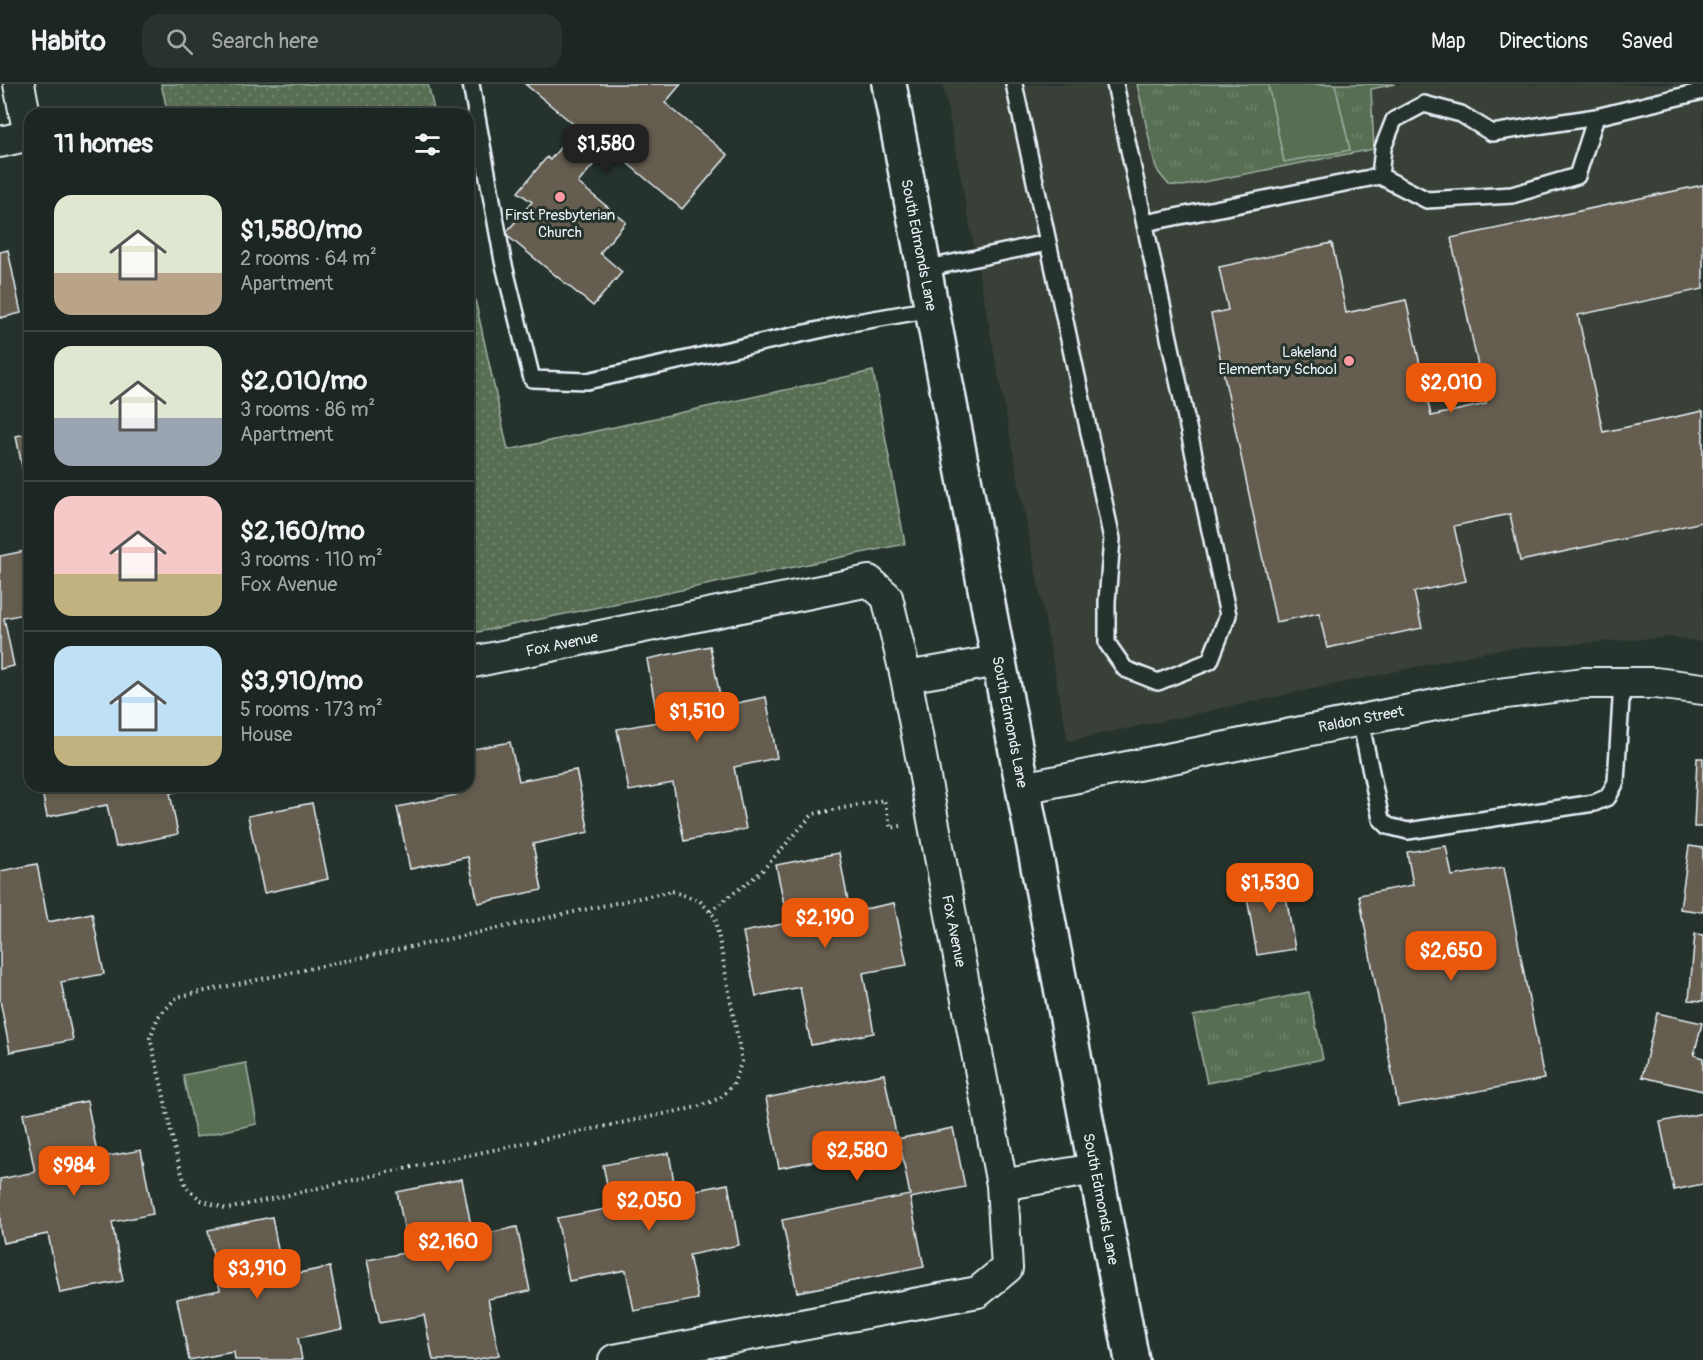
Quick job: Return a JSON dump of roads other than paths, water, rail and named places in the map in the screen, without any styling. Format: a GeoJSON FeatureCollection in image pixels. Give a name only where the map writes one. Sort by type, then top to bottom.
{"type":"FeatureCollection","features":[{"type":"Feature","properties":{"kind":"street"},"geometry":{"type":"LineString","coordinates":[[19,84],[24,108]]}},
{"type":"Feature","properties":{"kind":"street","name":"South Edmonds Lane"},"geometry":{"type":"LineString","coordinates":[[889,84],[1132,1360]]}},
{"type":"Feature","properties":{"kind":"street"},"geometry":{"type":"LineString","coordinates":[[0,141],[24,136]]}},
{"type":"Feature","properties":{"kind":"street","name":"Fox Avenue"},"geometry":{"type":"LineString","coordinates":[[474,662],[869,581],[886,597],[906,677],[1002,1185],[1007,1268],[978,1292],[614,1360]]}},
{"type":"Feature","properties":{"kind":"street"},"geometry":{"type":"LineString","coordinates":[[906,677],[998,661]]}},
{"type":"Feature","properties":{"kind":"street","name":"Raldon Street"},"geometry":{"type":"LineString","coordinates":[[1023,788],[1475,697],[1584,683],[1655,683],[1703,690]]}},
{"type":"Feature","properties":{"kind":"street"},"geometry":{"type":"LineString","coordinates":[[1002,1185],[1095,1169]]}},
{"type":"Feature","properties":{"kind":"lane"},"geometry":{"type":"LineString","coordinates":[[471,84],[503,261],[532,379],[587,381],[851,323],[932,309]]}},
{"type":"Feature","properties":{"kind":"lane"},"geometry":{"type":"LineString","coordinates":[[1014,84],[1112,539],[1107,601],[1107,643],[1125,669],[1158,682],[1210,661],[1228,615],[1115,84]]}},
{"type":"Feature","properties":{"kind":"lane"},"geometry":{"type":"LineString","coordinates":[[1380,176],[1383,148],[1394,120],[1424,104],[1461,114],[1492,133],[1596,117],[1703,92]]}},
{"type":"Feature","properties":{"kind":"lane"},"geometry":{"type":"LineString","coordinates":[[1145,223],[1380,176],[1426,200],[1512,195],[1576,176],[1596,117]]}},
{"type":"Feature","properties":{"kind":"lane"},"geometry":{"type":"LineString","coordinates":[[924,269],[1047,243]]}},
{"type":"Feature","properties":{"kind":"lane"},"geometry":{"type":"LineString","coordinates":[[1360,720],[1381,819],[1388,826],[1408,831],[1594,803],[1608,796],[1617,782],[1622,683]]}},
{"type":"Feature","properties":{"kind":"place","name":"First Presbyterian Church"},"geometry":{"type":"Point","coordinates":[560,197]}},
{"type":"Feature","properties":{"kind":"place","name":"Lakeland Elementary School"},"geometry":{"type":"Point","coordinates":[1349,361]}}]}
